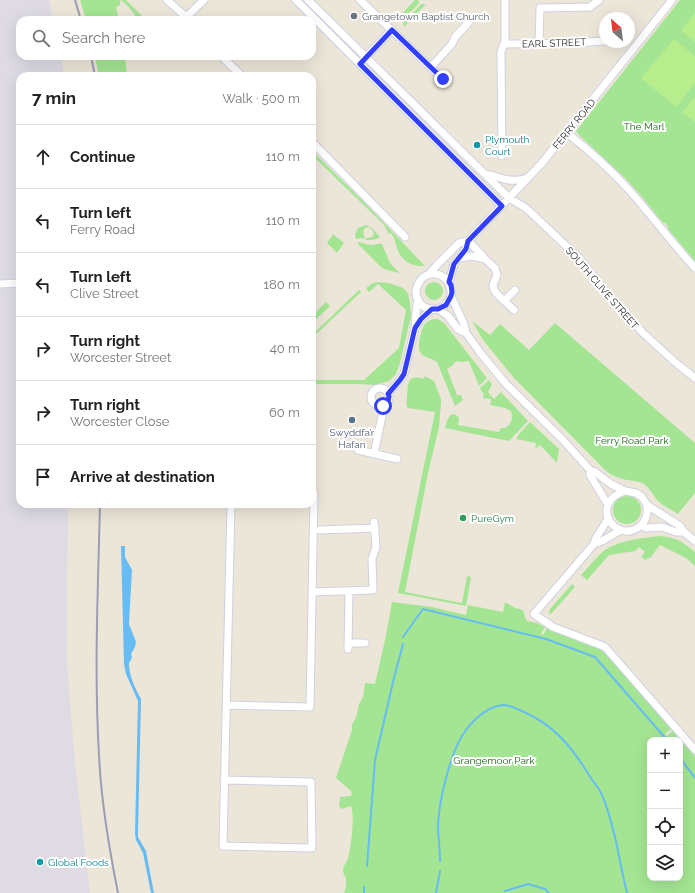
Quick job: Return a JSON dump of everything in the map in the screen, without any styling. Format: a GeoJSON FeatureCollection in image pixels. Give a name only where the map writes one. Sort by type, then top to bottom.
{"type":"FeatureCollection","features":[{"type":"Feature","properties":{"kind":"street"},"geometry":{"type":"LineString","coordinates":[[167,0],[184,16]]}},
{"type":"Feature","properties":{"kind":"street"},"geometry":{"type":"LineString","coordinates":[[190,16],[204,0]]}},
{"type":"Feature","properties":{"kind":"street"},"geometry":{"type":"LineString","coordinates":[[296,0],[312,16]]}},
{"type":"Feature","properties":{"kind":"street","name":"SOUTH CLIVE STREET"},"geometry":{"type":"LineString","coordinates":[[308,0],[509,198],[526,208],[580,259],[608,294],[643,333],[695,378]]}},
{"type":"Feature","properties":{"kind":"street"},"geometry":{"type":"LineString","coordinates":[[360,0],[443,79]]}},
{"type":"Feature","properties":{"kind":"street"},"geometry":{"type":"LineString","coordinates":[[502,156],[501,52],[505,41],[505,0]]}},
{"type":"Feature","properties":{"kind":"street"},"geometry":{"type":"LineString","coordinates":[[539,44],[540,8],[590,7],[599,0]]}},
{"type":"Feature","properties":{"kind":"street","name":"FERRY ROAD"},"geometry":{"type":"LineString","coordinates":[[466,333],[464,324],[451,296],[451,285],[449,282],[453,267],[466,249],[468,241],[542,163],[672,0]]}},
{"type":"Feature","properties":{"kind":"street"},"geometry":{"type":"LineString","coordinates":[[316,20],[502,206]]}},
{"type":"Feature","properties":{"kind":"street"},"geometry":{"type":"LineString","coordinates":[[431,67],[452,44],[455,37],[469,22]]}},
{"type":"Feature","properties":{"kind":"street"},"geometry":{"type":"LineString","coordinates":[[360,64],[392,30]]}},
{"type":"Feature","properties":{"kind":"street","name":"EARL STREET"},"geometry":{"type":"LineString","coordinates":[[504,44],[599,41]]}},
{"type":"Feature","properties":{"kind":"street"},"geometry":{"type":"LineString","coordinates":[[226,60],[238,72]]}},
{"type":"Feature","properties":{"kind":"street"},"geometry":{"type":"LineString","coordinates":[[567,133],[601,162],[625,186],[695,268]]}},
{"type":"Feature","properties":{"kind":"street"},"geometry":{"type":"LineString","coordinates":[[316,146],[405,237]]}},
{"type":"Feature","properties":{"kind":"street"},"geometry":{"type":"LineString","coordinates":[[485,174],[514,181],[528,177]]}},
{"type":"Feature","properties":{"kind":"street"},"geometry":{"type":"LineString","coordinates":[[468,241],[494,268],[496,271],[496,277],[493,285],[494,290],[514,310]]}},
{"type":"Feature","properties":{"kind":"street","name":"FERRY ROAD"},"geometry":{"type":"LineString","coordinates":[[468,241],[459,243],[428,275],[418,283],[416,290],[418,300],[423,306],[435,309],[448,316],[458,328],[466,333],[506,384],[563,440],[590,470],[625,491],[636,493],[642,497],[647,505],[680,526],[684,532],[695,541]]}},
{"type":"Feature","properties":{"kind":"street"},"geometry":{"type":"LineString","coordinates":[[459,258],[472,256],[485,259]]}},
{"type":"Feature","properties":{"kind":"street"},"geometry":{"type":"LineString","coordinates":[[428,275],[439,275],[449,282]]}},
{"type":"Feature","properties":{"kind":"street"},"geometry":{"type":"LineString","coordinates":[[0,284],[16,283]]}},
{"type":"Feature","properties":{"kind":"street"},"geometry":{"type":"LineString","coordinates":[[504,301],[515,290]]}},
{"type":"Feature","properties":{"kind":"street"},"geometry":{"type":"LineString","coordinates":[[415,328],[421,319],[435,309],[446,305],[451,296]]}},
{"type":"Feature","properties":{"kind":"street"},"geometry":{"type":"LineString","coordinates":[[388,394],[404,374],[415,328],[418,300]]}},
{"type":"Feature","properties":{"kind":"street"},"geometry":{"type":"LineString","coordinates":[[374,454],[383,406],[388,402],[389,396],[385,390],[376,390],[372,395],[372,400],[375,404],[383,406]]}},
{"type":"Feature","properties":{"kind":"street"},"geometry":{"type":"LineString","coordinates":[[358,450],[398,458]]}},
{"type":"Feature","properties":{"kind":"street","name":"FERRY ROAD"},"geometry":{"type":"LineString","coordinates":[[590,470],[590,475],[608,505]]}},
{"type":"Feature","properties":{"kind":"street"},"geometry":{"type":"LineString","coordinates":[[621,530],[615,527],[608,519],[607,512],[611,499],[618,493],[625,491]]}},
{"type":"Feature","properties":{"kind":"street"},"geometry":{"type":"LineString","coordinates":[[641,526],[647,515],[647,505]]}},
{"type":"Feature","properties":{"kind":"street"},"geometry":{"type":"LineString","coordinates":[[224,780],[311,782],[312,848],[223,846],[224,780],[231,508]]}},
{"type":"Feature","properties":{"kind":"street"},"geometry":{"type":"LineString","coordinates":[[226,705],[310,707],[314,508]]}},
{"type":"Feature","properties":{"kind":"street"},"geometry":{"type":"LineString","coordinates":[[608,519],[594,544],[534,614],[553,627],[606,648],[695,750]]}},
{"type":"Feature","properties":{"kind":"street"},"geometry":{"type":"LineString","coordinates":[[312,592],[373,590],[372,559],[376,547],[374,525],[320,530]]}},
{"type":"Feature","properties":{"kind":"street","name":"FERRY ROAD"},"geometry":{"type":"LineString","coordinates":[[594,544],[621,530],[628,531],[641,526],[646,528],[662,527],[676,532],[684,532]]}},
{"type":"Feature","properties":{"kind":"street"},"geometry":{"type":"LineString","coordinates":[[348,591],[348,646],[365,643]]}},
{"type":"Feature","properties":{"kind":"shaded area"},"geometry":{"type":"Polygon","coordinates":[[[0,0],[49,0],[52,16],[16,16],[16,60],[62,60],[63,72],[16,72],[16,508],[68,508],[67,664],[75,764],[90,893],[0,893],[0,0]]]}},
{"type":"Feature","properties":{"kind":"green space"},"geometry":{"type":"Polygon","coordinates":[[[80,0],[120,0],[120,5],[116,7],[118,16],[85,16],[80,0]]]}},
{"type":"Feature","properties":{"kind":"green space"},"geometry":{"type":"Polygon","coordinates":[[[120,0],[126,0],[142,16],[135,16],[125,3],[120,0]]]}},
{"type":"Feature","properties":{"kind":"green space"},"geometry":{"type":"Polygon","coordinates":[[[415,0],[418,0],[419,2],[415,7],[402,20],[397,19],[415,0]]]}},
{"type":"Feature","properties":{"kind":"green space","name":"The Marl"},"geometry":{"type":"Polygon","coordinates":[[[680,0],[695,0],[695,261],[668,229],[668,226],[663,223],[624,177],[576,131],[680,0]]]}},
{"type":"Feature","properties":{"kind":"green space"},"geometry":{"type":"Polygon","coordinates":[[[421,4],[426,6],[424,6],[404,27],[403,21],[421,4]]]}},
{"type":"Feature","properties":{"kind":"green space"},"geometry":{"type":"Polygon","coordinates":[[[695,13],[695,42],[681,30],[695,13]]]}},
{"type":"Feature","properties":{"kind":"green space"},"geometry":{"type":"Polygon","coordinates":[[[674,39],[695,56],[695,83],[676,107],[641,78],[674,39]]]}},
{"type":"Feature","properties":{"kind":"green space"},"geometry":{"type":"Polygon","coordinates":[[[96,60],[125,60],[127,72],[98,72],[96,60]]]}},
{"type":"Feature","properties":{"kind":"green space"},"geometry":{"type":"Polygon","coordinates":[[[695,97],[695,122],[682,112],[695,97]]]}},
{"type":"Feature","properties":{"kind":"green space"},"geometry":{"type":"Polygon","coordinates":[[[316,155],[362,200],[425,266],[411,264],[404,260],[399,253],[391,233],[389,234],[384,225],[316,159],[316,155]]]}},
{"type":"Feature","properties":{"kind":"green space"},"geometry":{"type":"Polygon","coordinates":[[[366,225],[372,228],[380,237],[372,240],[365,240],[366,238],[372,237],[374,234],[371,228],[368,227],[365,228],[363,232],[365,237],[364,239],[356,239],[355,235],[358,228],[366,225]]]}},
{"type":"Feature","properties":{"kind":"green space"},"geometry":{"type":"Polygon","coordinates":[[[333,234],[344,243],[337,253],[327,243],[333,234]]]}},
{"type":"Feature","properties":{"kind":"green space"},"geometry":{"type":"Polygon","coordinates":[[[358,242],[370,245],[382,244],[390,263],[399,273],[384,269],[380,266],[358,244],[358,242]]]}},
{"type":"Feature","properties":{"kind":"green space"},"geometry":{"type":"Polygon","coordinates":[[[430,282],[438,282],[443,287],[441,298],[438,300],[430,300],[425,295],[425,287],[430,282]]]}},
{"type":"Feature","properties":{"kind":"green space"},"geometry":{"type":"Polygon","coordinates":[[[373,283],[389,283],[403,288],[408,293],[411,316],[396,374],[389,381],[375,385],[316,384],[316,380],[364,380],[399,348],[406,310],[378,284],[369,292],[366,288],[373,283]]]}},
{"type":"Feature","properties":{"kind":"green space"},"geometry":{"type":"Polygon","coordinates":[[[359,290],[361,292],[316,334],[316,331],[359,290]]]}},
{"type":"Feature","properties":{"kind":"green space"},"geometry":{"type":"Polygon","coordinates":[[[326,302],[330,306],[316,319],[316,312],[326,302]]]}},
{"type":"Feature","properties":{"kind":"green space"},"geometry":{"type":"Polygon","coordinates":[[[438,319],[444,323],[487,378],[479,386],[469,361],[456,361],[447,369],[457,395],[461,395],[463,400],[455,406],[437,362],[424,356],[419,349],[420,338],[424,326],[427,322],[438,319]]]}},
{"type":"Feature","properties":{"kind":"green space","name":"Ferry Road Park"},"geometry":{"type":"Polygon","coordinates":[[[472,321],[490,335],[500,324],[529,350],[555,323],[695,443],[695,493],[678,514],[659,502],[642,483],[618,478],[606,471],[514,378],[483,340],[472,321]]]}},
{"type":"Feature","properties":{"kind":"green space"},"geometry":{"type":"Polygon","coordinates":[[[425,376],[434,381],[441,399],[439,427],[428,473],[405,592],[462,603],[467,576],[471,577],[466,606],[398,593],[435,412],[407,407],[408,384],[411,379],[424,379],[425,376]]]}},
{"type":"Feature","properties":{"kind":"green space"},"geometry":{"type":"Polygon","coordinates":[[[489,380],[492,384],[488,392],[494,399],[501,392],[528,421],[509,441],[445,428],[449,417],[453,414],[459,418],[458,425],[499,432],[501,428],[505,428],[511,423],[511,411],[505,408],[490,405],[491,399],[483,398],[484,393],[480,388],[489,380]]]}},
{"type":"Feature","properties":{"kind":"green space"},"geometry":{"type":"Polygon","coordinates":[[[530,422],[559,449],[557,463],[540,445],[535,449],[536,443],[516,439],[530,422]]]}},
{"type":"Feature","properties":{"kind":"green space"},"geometry":{"type":"Polygon","coordinates":[[[627,496],[637,500],[641,510],[637,520],[627,524],[617,520],[613,510],[617,500],[627,496]]]}},
{"type":"Feature","properties":{"kind":"green space"},"geometry":{"type":"Polygon","coordinates":[[[660,536],[679,541],[695,552],[695,566],[686,558],[660,545],[650,558],[646,560],[641,557],[645,552],[639,547],[635,551],[609,555],[587,580],[581,575],[605,550],[617,544],[631,540],[660,536]]]}},
{"type":"Feature","properties":{"kind":"green space"},"geometry":{"type":"Polygon","coordinates":[[[572,584],[575,587],[550,615],[550,609],[572,584]]]}},
{"type":"Feature","properties":{"kind":"green space","name":"Grangemoor Park"},"geometry":{"type":"Polygon","coordinates":[[[392,602],[432,607],[466,615],[468,605],[503,612],[505,602],[515,608],[523,610],[527,621],[537,623],[545,627],[541,634],[543,635],[547,628],[598,647],[604,651],[672,728],[665,734],[667,736],[673,730],[679,737],[647,737],[647,881],[683,881],[683,742],[695,756],[695,893],[344,893],[346,878],[343,869],[348,859],[353,817],[351,806],[342,809],[339,806],[340,797],[351,796],[352,792],[336,778],[352,730],[352,724],[356,718],[359,704],[363,697],[365,683],[375,684],[392,602]]]}},
{"type":"Feature","properties":{"kind":"water"},"geometry":{"type":"Polygon","coordinates":[[[121,546],[125,546],[125,557],[132,570],[129,624],[136,642],[131,654],[132,658],[129,663],[129,668],[133,682],[141,699],[138,837],[146,851],[154,893],[151,893],[143,853],[136,840],[135,834],[138,701],[126,674],[124,664],[121,546]]]}},
{"type":"Feature","properties":{"kind":"waterway"},"geometry":{"type":"LineString","coordinates":[[403,637],[423,609],[546,639],[595,657],[664,737]]}},
{"type":"Feature","properties":{"kind":"waterway"},"geometry":{"type":"LineString","coordinates":[[367,866],[375,760],[403,644]]}},
{"type":"Feature","properties":{"kind":"waterway"},"geometry":{"type":"LineString","coordinates":[[440,861],[438,830],[439,815],[443,789],[455,749],[466,730],[478,717],[488,710],[498,706],[507,705],[534,717],[560,736],[599,789],[604,799],[610,819],[627,893]]}},
{"type":"Feature","properties":{"kind":"waterway"},"geometry":{"type":"LineString","coordinates":[[683,762],[695,778]]}},
{"type":"Feature","properties":{"kind":"waterway"},"geometry":{"type":"LineString","coordinates":[[436,893],[440,871]]}},
{"type":"Feature","properties":{"kind":"waterway"},"geometry":{"type":"LineString","coordinates":[[505,891],[528,884],[545,889],[549,893]]}},
{"type":"Feature","properties":{"kind":"waterway"},"geometry":{"type":"LineString","coordinates":[[364,887],[364,893]]}},
{"type":"Feature","properties":{"kind":"railway"},"geometry":{"type":"LineString","coordinates":[[75,0],[80,16]]}},
{"type":"Feature","properties":{"kind":"railway"},"geometry":{"type":"LineString","coordinates":[[92,60],[94,72]]}},
{"type":"Feature","properties":{"kind":"railway"},"geometry":{"type":"LineString","coordinates":[[100,508],[97,693],[100,772],[109,842],[118,893]]}},
{"type":"Feature","properties":{"kind":"place","name":"Grangetown Baptist Church"},"geometry":{"type":"Point","coordinates":[354,16]}},
{"type":"Feature","properties":{"kind":"place","name":"Plymouth Court"},"geometry":{"type":"Point","coordinates":[477,145]}},
{"type":"Feature","properties":{"kind":"place","name":"Swyddfa’r Hafan"},"geometry":{"type":"Point","coordinates":[352,420]}},
{"type":"Feature","properties":{"kind":"place","name":"PureGym"},"geometry":{"type":"Point","coordinates":[463,518]}},
{"type":"Feature","properties":{"kind":"place","name":"Global Foods"},"geometry":{"type":"Point","coordinates":[40,862]}},
{"type":"Feature","properties":{"kind":"route"},"geometry":{"type":"LineString","coordinates":[[383,406],[388,402],[388,394],[404,374],[415,328],[421,319],[432,309],[438,309],[446,305],[452,292],[449,282],[454,264],[466,249],[468,241],[502,206],[360,64],[392,30],[443,79]]}}]}
